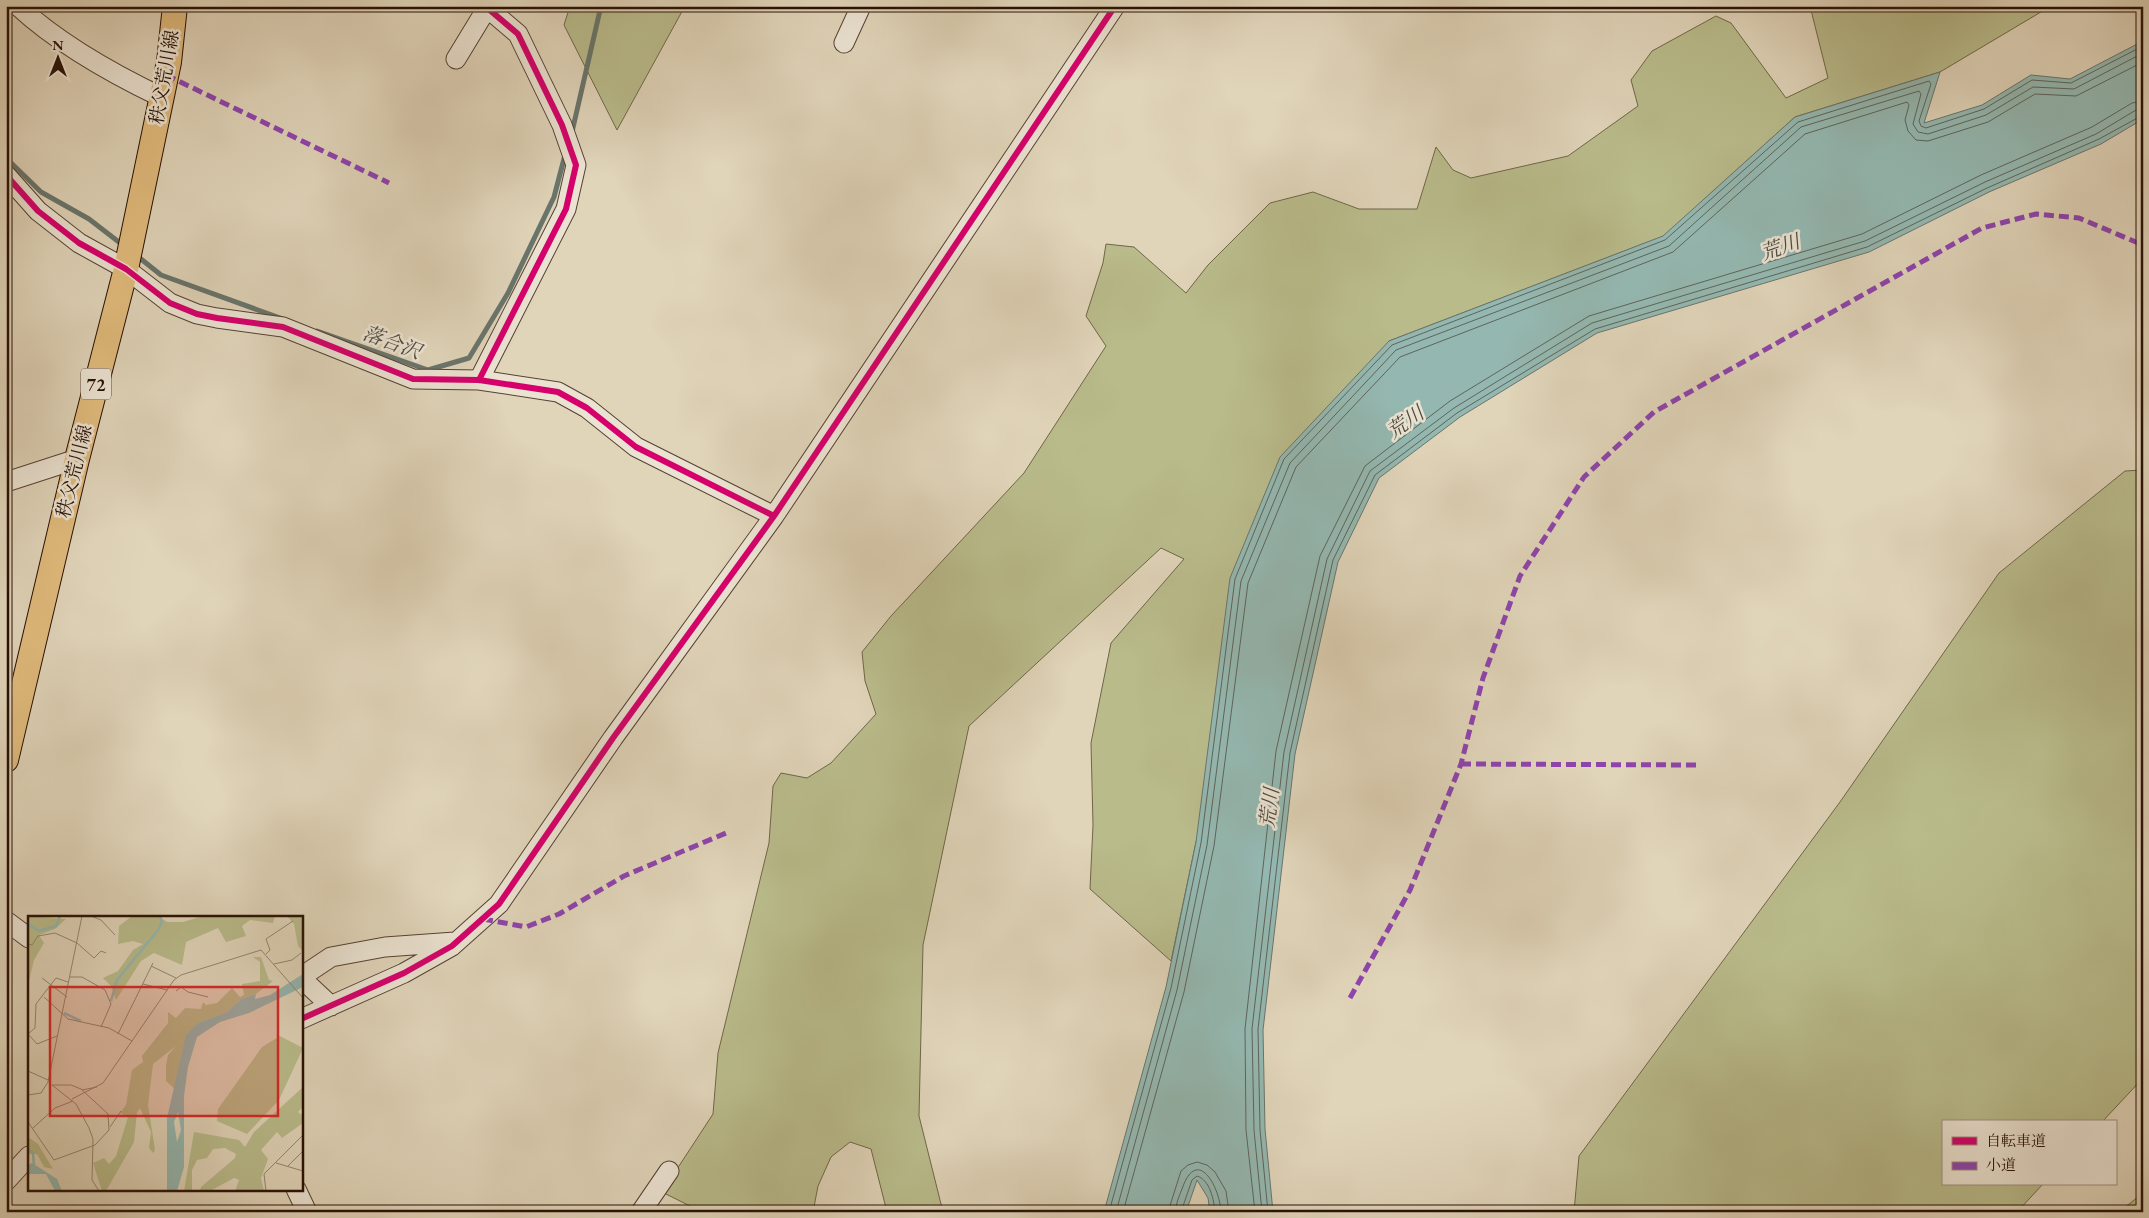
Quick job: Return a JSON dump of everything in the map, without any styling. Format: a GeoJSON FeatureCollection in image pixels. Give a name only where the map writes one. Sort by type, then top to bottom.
{"type":"FeatureCollection","features":[{"type":"Feature","properties":{"kind":"main road","name":"秩父荒川線"},"geometry":{"type":"LineString","coordinates":[[6,760],[77,459],[126,269],[169,62],[175,6]]}},
{"type":"Feature","properties":{"kind":"street"},"geometry":{"type":"LineString","coordinates":[[18,6],[42,28],[132,83],[162,97]]}},
{"type":"Feature","properties":{"kind":"street"},"geometry":{"type":"LineString","coordinates":[[844,43],[861,6]]}},
{"type":"Feature","properties":{"kind":"street"},"geometry":{"type":"LineString","coordinates":[[302,1020],[404,973],[457,942],[499,904],[613,738],[774,516],[1114,6]]}},
{"type":"Feature","properties":{"kind":"street"},"geometry":{"type":"LineString","coordinates":[[456,59],[486,7],[518,34],[562,125],[576,165],[566,209],[479,380]]}},
{"type":"Feature","properties":{"kind":"street"},"geometry":{"type":"LineString","coordinates":[[6,175],[45,216],[79,243],[126,269],[170,303],[197,314],[283,327],[413,379],[479,380],[558,392],[587,408],[636,446],[774,516]]}},
{"type":"Feature","properties":{"kind":"street"},"geometry":{"type":"LineString","coordinates":[[6,482],[77,459]]}},
{"type":"Feature","properties":{"kind":"street"},"geometry":{"type":"LineString","coordinates":[[302,977],[331,957],[385,947],[457,942]]}},
{"type":"Feature","properties":{"kind":"street"},"geometry":{"type":"LineString","coordinates":[[302,979],[331,1006]]}},
{"type":"Feature","properties":{"kind":"street"},"geometry":{"type":"LineString","coordinates":[[6,1181],[28,1157]]}},
{"type":"Feature","properties":{"kind":"street"},"geometry":{"type":"LineString","coordinates":[[641,1212],[670,1171]]}},
{"type":"Feature","properties":{"kind":"street"},"geometry":{"type":"LineString","coordinates":[[296,1190],[307,1212]]}},
{"type":"Feature","properties":{"kind":"green space"},"geometry":{"type":"Polygon","coordinates":[[[570,6],[685,6],[617,130],[564,25],[570,6]]]}},
{"type":"Feature","properties":{"kind":"green space"},"geometry":{"type":"Polygon","coordinates":[[[1810,6],[2051,6],[1940,72],[1795,117],[1664,236],[1389,341],[1196,842],[1171,961],[1090,889],[1093,825],[1091,743],[1111,643],[1184,559],[1161,548],[969,726],[923,945],[919,1116],[943,1212],[887,1212],[871,1149],[850,1142],[831,1157],[818,1186],[813,1212],[702,1212],[662,1192],[713,1114],[718,1053],[769,843],[773,786],[781,773],[807,778],[831,763],[876,714],[865,681],[862,652],[891,616],[1024,473],[1106,346],[1086,316],[1103,263],[1106,244],[1134,247],[1186,293],[1208,265],[1270,203],[1313,192],[1359,209],[1417,209],[1436,147],[1453,170],[1471,178],[1568,156],[1638,106],[1631,80],[1652,51],[1716,16],[1731,23],[1786,98],[1828,78],[1810,6]]]}},
{"type":"Feature","properties":{"kind":"green space"},"geometry":{"type":"Polygon","coordinates":[[[2143,470],[2143,1078],[2104,1120],[1942,1120],[1942,1186],[2041,1186],[2017,1212],[1574,1212],[1579,1156],[1840,802],[1999,573],[2125,471],[2143,470]]]}},
{"type":"Feature","properties":{"kind":"green space"},"geometry":{"type":"Polygon","coordinates":[[[2143,1193],[2143,1212],[2119,1212],[2143,1193]]]}},
{"type":"Feature","properties":{"kind":"water","name":"荒川"},"geometry":{"type":"Polygon","coordinates":[[[2143,41],[2143,119],[2101,144],[1989,192],[1869,252],[1597,333],[1460,417],[1379,478],[1338,562],[1295,754],[1263,1030],[1265,1129],[1273,1212],[1210,1212],[1208,1198],[1197,1180],[1186,1212],[1104,1212],[1166,987],[1196,842],[1230,578],[1280,457],[1389,341],[1663,236],[1795,117],[1940,72],[1924,123],[1982,105],[2031,75],[2070,79],[2143,41]]]}},
{"type":"Feature","properties":{"kind":"waterway","name":"落合沢"},"geometry":{"type":"LineString","coordinates":[[572,132],[601,6]]}},
{"type":"Feature","properties":{"kind":"waterway","name":"落合沢"},"geometry":{"type":"LineString","coordinates":[[317,331],[428,370],[469,358],[508,293],[554,197],[565,155]]}},
{"type":"Feature","properties":{"kind":"waterway","name":"落合沢"},"geometry":{"type":"LineString","coordinates":[[6,158],[41,192],[89,219],[124,246]]}},
{"type":"Feature","properties":{"kind":"waterway","name":"落合沢"},"geometry":{"type":"LineString","coordinates":[[136,255],[161,275],[283,319]]}},
{"type":"Feature","properties":{"kind":"marked path"},"geometry":{"type":"LineString","coordinates":[[166,75],[389,183]]}},
{"type":"Feature","properties":{"kind":"marked path"},"geometry":{"type":"LineString","coordinates":[[1350,998],[1410,890],[1461,764],[1483,678],[1520,576],[1584,477],[1654,412],[1982,228],[2036,214],[2079,218],[2143,245]]}},
{"type":"Feature","properties":{"kind":"marked path"},"geometry":{"type":"LineString","coordinates":[[1461,764],[1697,765]]}},
{"type":"Feature","properties":{"kind":"marked path"},"geometry":{"type":"LineString","coordinates":[[483,919],[526,927],[559,914],[624,876],[726,833]]}},
{"type":"Feature","properties":{"kind":"cycle path"},"geometry":{"type":"LineString","coordinates":[[479,380],[566,209],[576,165],[562,125],[518,34],[485,6]]}},
{"type":"Feature","properties":{"kind":"cycle path"},"geometry":{"type":"LineString","coordinates":[[302,1019],[404,973],[452,946],[499,904],[613,738],[774,516],[1115,6]]}},
{"type":"Feature","properties":{"kind":"cycle path"},"geometry":{"type":"LineString","coordinates":[[6,175],[38,211],[79,243],[126,269],[170,303],[197,314],[283,327],[413,379],[479,380],[558,392],[587,408],[636,447],[774,516]]}}]}
